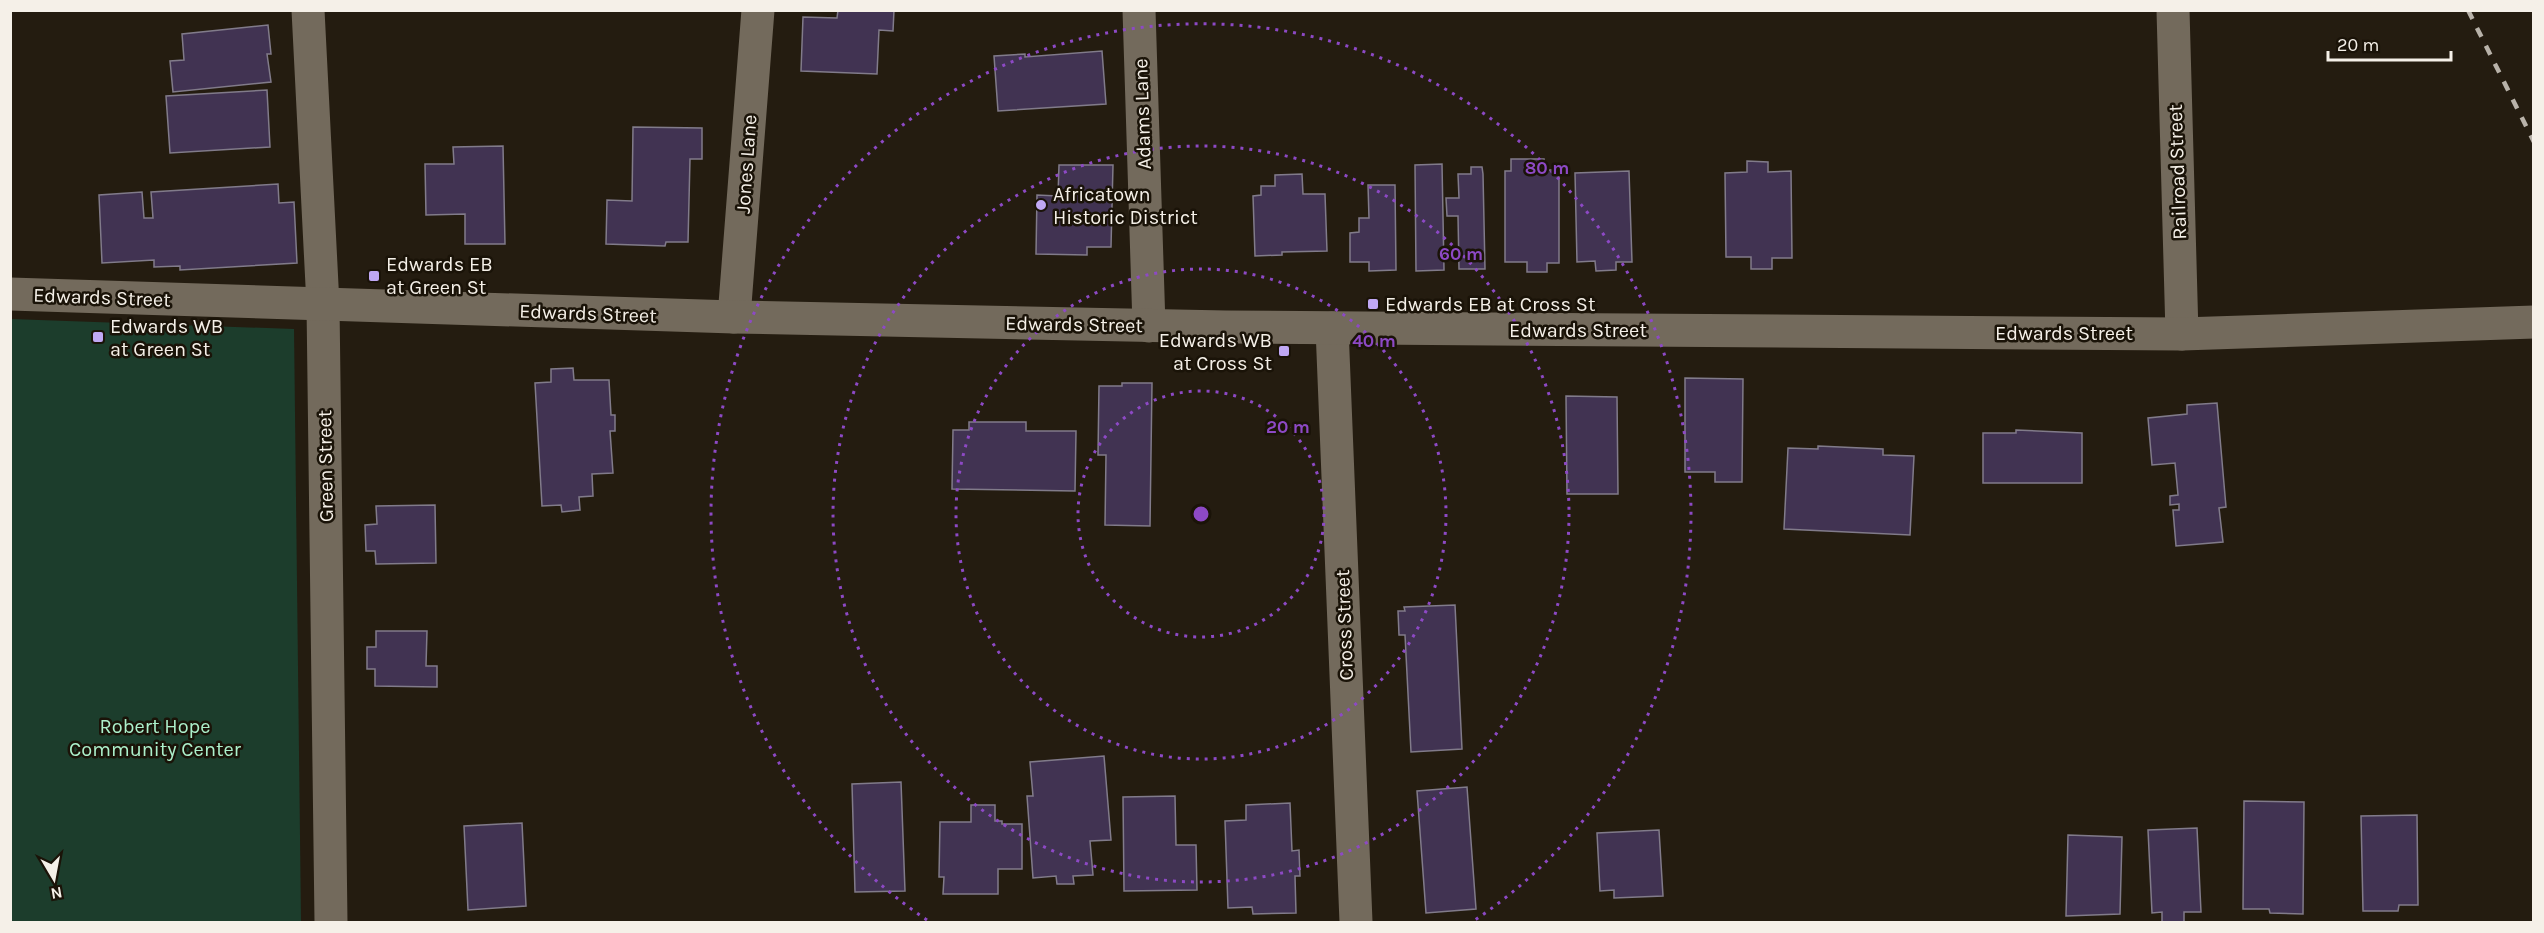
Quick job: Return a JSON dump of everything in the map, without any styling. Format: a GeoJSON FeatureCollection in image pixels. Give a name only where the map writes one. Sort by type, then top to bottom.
{"type":"FeatureCollection","features":[{"type":"Feature","properties":{"kind":"street","name":"Green Street"},"geometry":{"type":"LineString","coordinates":[[308,10],[323,305],[331,922]]}},
{"type":"Feature","properties":{"kind":"street","name":"Jones Lane"},"geometry":{"type":"LineString","coordinates":[[734,317],[758,10]]}},
{"type":"Feature","properties":{"kind":"street","name":"Adams Lane"},"geometry":{"type":"LineString","coordinates":[[1139,10],[1149,326]]}},
{"type":"Feature","properties":{"kind":"street","name":"Railroad Street"},"geometry":{"type":"LineString","coordinates":[[2173,10],[2182,334]]}},
{"type":"Feature","properties":{"kind":"street","name":"Edwards Street"},"geometry":{"type":"LineString","coordinates":[[10,294],[734,317],[1149,326],[2182,334],[2534,322]]}},
{"type":"Feature","properties":{"kind":"street","name":"Cross Street"},"geometry":{"type":"LineString","coordinates":[[1332,328],[1356,922]]}},
{"type":"Feature","properties":{"kind":"green space","name":"Robert Hope Community Center"},"geometry":{"type":"Polygon","coordinates":[[[11,319],[294,329],[301,922],[11,922],[11,319]]]}},
{"type":"Feature","properties":{"kind":"building"},"geometry":{"type":"Polygon","coordinates":[[[838,10],[894,10],[893,31],[879,30],[877,74],[801,71],[803,17],[837,18],[838,10]]]}},
{"type":"Feature","properties":{"kind":"building"},"geometry":{"type":"Polygon","coordinates":[[[268,25],[271,54],[267,54],[271,82],[173,92],[170,61],[184,60],[182,34],[268,25]]]}},
{"type":"Feature","properties":{"kind":"building"},"geometry":{"type":"Polygon","coordinates":[[[1102,51],[1106,104],[998,111],[994,56],[1025,54],[1025,57],[1102,51]]]}},
{"type":"Feature","properties":{"kind":"building"},"geometry":{"type":"Polygon","coordinates":[[[267,90],[270,147],[170,153],[166,96],[267,90]]]}},
{"type":"Feature","properties":{"kind":"building"},"geometry":{"type":"Polygon","coordinates":[[[633,127],[702,128],[702,159],[690,159],[688,242],[666,242],[665,246],[606,244],[607,200],[632,201],[633,127]]]}},
{"type":"Feature","properties":{"kind":"building"},"geometry":{"type":"Polygon","coordinates":[[[503,146],[505,244],[465,244],[465,214],[426,215],[425,164],[454,164],[453,147],[503,146]]]}},
{"type":"Feature","properties":{"kind":"building"},"geometry":{"type":"Polygon","coordinates":[[[1511,159],[1544,159],[1544,170],[1559,170],[1559,263],[1547,263],[1547,272],[1527,272],[1527,262],[1505,262],[1505,171],[1511,171],[1511,159]]]}},
{"type":"Feature","properties":{"kind":"building"},"geometry":{"type":"Polygon","coordinates":[[[1747,161],[1768,162],[1768,172],[1791,171],[1792,258],[1772,258],[1772,269],[1751,269],[1751,257],[1726,257],[1725,173],[1747,172],[1747,161]]]}},
{"type":"Feature","properties":{"kind":"building"},"geometry":{"type":"Polygon","coordinates":[[[1442,164],[1444,270],[1416,271],[1415,165],[1442,164]]]}},
{"type":"Feature","properties":{"kind":"building"},"geometry":{"type":"Polygon","coordinates":[[[1059,165],[1113,165],[1111,247],[1087,247],[1087,255],[1036,254],[1037,195],[1058,196],[1059,165]]]}},
{"type":"Feature","properties":{"kind":"building"},"geometry":{"type":"Polygon","coordinates":[[[1471,167],[1482,167],[1483,174],[1485,269],[1459,269],[1458,216],[1447,216],[1446,198],[1459,198],[1458,174],[1471,174],[1471,167]]]}},
{"type":"Feature","properties":{"kind":"building"},"geometry":{"type":"Polygon","coordinates":[[[1629,171],[1632,262],[1616,262],[1616,270],[1596,271],[1595,261],[1577,262],[1575,173],[1629,171]]]}},
{"type":"Feature","properties":{"kind":"building"},"geometry":{"type":"Polygon","coordinates":[[[1302,174],[1303,194],[1325,194],[1327,251],[1282,252],[1282,255],[1255,256],[1253,196],[1261,195],[1261,186],[1275,186],[1275,175],[1302,174]]]}},
{"type":"Feature","properties":{"kind":"building"},"geometry":{"type":"Polygon","coordinates":[[[278,184],[279,203],[294,202],[297,263],[180,270],[180,266],[154,267],[154,260],[102,263],[99,195],[142,192],[144,218],[153,218],[151,192],[278,184]]]}},
{"type":"Feature","properties":{"kind":"building"},"geometry":{"type":"Polygon","coordinates":[[[1368,185],[1395,185],[1396,270],[1369,271],[1369,262],[1350,262],[1350,233],[1359,232],[1359,218],[1369,218],[1368,185]]]}},
{"type":"Feature","properties":{"kind":"building"},"geometry":{"type":"Polygon","coordinates":[[[573,368],[574,380],[609,380],[611,415],[615,415],[615,431],[610,431],[613,473],[592,474],[593,496],[579,497],[580,510],[562,512],[561,505],[542,506],[535,383],[551,382],[551,369],[573,368]]]}},
{"type":"Feature","properties":{"kind":"building"},"geometry":{"type":"Polygon","coordinates":[[[1685,378],[1743,379],[1742,482],[1715,482],[1715,472],[1685,472],[1685,378]]]}},
{"type":"Feature","properties":{"kind":"building"},"geometry":{"type":"Polygon","coordinates":[[[1122,383],[1152,383],[1150,526],[1105,525],[1106,455],[1098,455],[1099,386],[1122,386],[1122,383]]]}},
{"type":"Feature","properties":{"kind":"building"},"geometry":{"type":"Polygon","coordinates":[[[1566,396],[1617,397],[1618,494],[1567,494],[1566,396]]]}},
{"type":"Feature","properties":{"kind":"building"},"geometry":{"type":"Polygon","coordinates":[[[2217,403],[2226,507],[2219,508],[2223,542],[2176,546],[2173,510],[2179,510],[2179,504],[2170,505],[2170,496],[2178,495],[2175,463],[2152,465],[2148,418],[2187,414],[2187,405],[2217,403]]]}},
{"type":"Feature","properties":{"kind":"building"},"geometry":{"type":"Polygon","coordinates":[[[969,422],[1026,422],[1026,431],[1076,431],[1075,491],[952,489],[953,430],[969,430],[969,422]]]}},
{"type":"Feature","properties":{"kind":"building"},"geometry":{"type":"Polygon","coordinates":[[[2016,430],[2082,433],[2082,483],[1983,483],[1983,433],[2016,433],[2016,430]]]}},
{"type":"Feature","properties":{"kind":"building"},"geometry":{"type":"Polygon","coordinates":[[[1818,446],[1883,449],[1883,455],[1914,456],[1910,535],[1784,529],[1788,448],[1818,449],[1818,446]]]}},
{"type":"Feature","properties":{"kind":"building"},"geometry":{"type":"Polygon","coordinates":[[[435,505],[436,563],[376,564],[375,551],[366,551],[365,525],[377,524],[376,506],[435,505]]]}},
{"type":"Feature","properties":{"kind":"building"},"geometry":{"type":"Polygon","coordinates":[[[1455,605],[1462,749],[1411,752],[1405,635],[1399,635],[1398,611],[1405,611],[1404,607],[1455,605]]]}},
{"type":"Feature","properties":{"kind":"building"},"geometry":{"type":"Polygon","coordinates":[[[376,631],[427,631],[426,666],[437,666],[437,687],[375,686],[375,669],[367,669],[367,647],[376,647],[376,631]]]}},
{"type":"Feature","properties":{"kind":"building"},"geometry":{"type":"Polygon","coordinates":[[[1104,756],[1111,840],[1090,841],[1093,875],[1073,876],[1074,884],[1057,884],[1056,876],[1033,878],[1027,796],[1033,796],[1030,762],[1104,756]]]}},
{"type":"Feature","properties":{"kind":"building"},"geometry":{"type":"Polygon","coordinates":[[[901,782],[905,891],[855,892],[852,784],[901,782]]]}},
{"type":"Feature","properties":{"kind":"building"},"geometry":{"type":"Polygon","coordinates":[[[1467,787],[1476,909],[1426,913],[1417,791],[1467,787]]]}},
{"type":"Feature","properties":{"kind":"building"},"geometry":{"type":"Polygon","coordinates":[[[1175,796],[1176,845],[1196,845],[1197,890],[1124,891],[1123,797],[1175,796]]]}},
{"type":"Feature","properties":{"kind":"building"},"geometry":{"type":"Polygon","coordinates":[[[2244,801],[2304,802],[2303,914],[2270,913],[2269,909],[2243,909],[2244,801]]]}},
{"type":"Feature","properties":{"kind":"building"},"geometry":{"type":"Polygon","coordinates":[[[1290,803],[1292,851],[1299,850],[1300,876],[1295,876],[1296,913],[1253,914],[1252,907],[1228,908],[1225,821],[1246,820],[1246,805],[1290,803]]]}},
{"type":"Feature","properties":{"kind":"building"},"geometry":{"type":"Polygon","coordinates":[[[971,805],[995,805],[995,821],[1002,821],[1002,824],[1022,824],[1022,869],[998,869],[998,894],[943,894],[944,877],[939,877],[940,822],[971,822],[971,805]]]}},
{"type":"Feature","properties":{"kind":"building"},"geometry":{"type":"Polygon","coordinates":[[[2417,815],[2418,905],[2399,905],[2398,911],[2363,911],[2361,816],[2417,815]]]}},
{"type":"Feature","properties":{"kind":"building"},"geometry":{"type":"Polygon","coordinates":[[[522,823],[526,906],[468,910],[464,826],[522,823]]]}},
{"type":"Feature","properties":{"kind":"building"},"geometry":{"type":"Polygon","coordinates":[[[2197,828],[2201,912],[2184,912],[2184,922],[2162,922],[2162,912],[2152,913],[2148,830],[2197,828]]]}},
{"type":"Feature","properties":{"kind":"building"},"geometry":{"type":"Polygon","coordinates":[[[1659,830],[1663,896],[1614,898],[1614,890],[1600,891],[1597,833],[1659,830]]]}},
{"type":"Feature","properties":{"kind":"building"},"geometry":{"type":"Polygon","coordinates":[[[2068,835],[2122,837],[2120,914],[2066,916],[2068,835]]]}},
{"type":"Feature","properties":{"kind":"railway"},"geometry":{"type":"LineString","coordinates":[[2468,10],[2534,142]]}},
{"type":"Feature","properties":{"kind":"place","name":"Africatown Historic District"},"geometry":{"type":"Point","coordinates":[1041,205]}},
{"type":"Feature","properties":{"kind":"place","name":"Edwards EB at Green St"},"geometry":{"type":"Point","coordinates":[374,276]}},
{"type":"Feature","properties":{"kind":"place","name":"Edwards EB at Cross St"},"geometry":{"type":"Point","coordinates":[1373,304]}},
{"type":"Feature","properties":{"kind":"place","name":"Edwards WB at Green St"},"geometry":{"type":"Point","coordinates":[98,337]}},
{"type":"Feature","properties":{"kind":"place","name":"Edwards WB at Cross St"},"geometry":{"type":"Point","coordinates":[1284,351]}}]}
